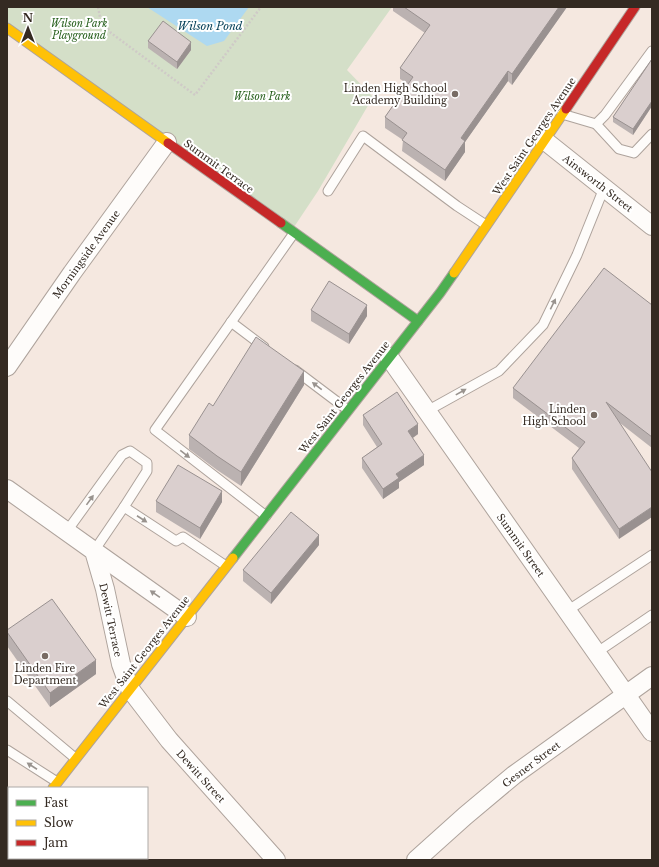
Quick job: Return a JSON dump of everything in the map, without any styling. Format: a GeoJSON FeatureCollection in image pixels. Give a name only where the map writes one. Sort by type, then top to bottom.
{"type":"FeatureCollection","features":[{"type":"Feature","properties":{"kind":"main road","name":"West Saint Georges Avenue"},"geometry":{"type":"LineString","coordinates":[[55,785],[440,293],[635,7]]}},
{"type":"Feature","properties":{"kind":"main road","name":"Summit Terrace"},"geometry":{"type":"LineString","coordinates":[[7,28],[418,321]]}},
{"type":"Feature","properties":{"kind":"street","name":"Ainsworth Street"},"geometry":{"type":"LineString","coordinates":[[544,140],[652,226]]}},
{"type":"Feature","properties":{"kind":"street","name":"Morningside Avenue"},"geometry":{"type":"LineString","coordinates":[[7,367],[72,272],[167,142]]}},
{"type":"Feature","properties":{"kind":"street","name":"Summit Street"},"geometry":{"type":"LineString","coordinates":[[389,357],[652,732]]}},
{"type":"Feature","properties":{"kind":"street"},"geometry":{"type":"LineString","coordinates":[[7,489],[187,616]]}},
{"type":"Feature","properties":{"kind":"street","name":"Dewitt Terrace"},"geometry":{"type":"LineString","coordinates":[[94,551],[105,588],[121,664],[130,689]]}},
{"type":"Feature","properties":{"kind":"street","name":"Gesner Street"},"geometry":{"type":"LineString","coordinates":[[416,860],[514,775],[652,676]]}},
{"type":"Feature","properties":{"kind":"street","name":"Dewitt Street"},"geometry":{"type":"LineString","coordinates":[[130,689],[169,740],[276,860]]}},
{"type":"Feature","properties":{"kind":"lane"},"geometry":{"type":"LineString","coordinates":[[596,124],[605,116],[652,51]]}},
{"type":"Feature","properties":{"kind":"lane"},"geometry":{"type":"LineString","coordinates":[[562,114],[596,124],[618,149],[634,153],[652,134]]}},
{"type":"Feature","properties":{"kind":"lane"},"geometry":{"type":"LineString","coordinates":[[328,191],[363,136],[457,206],[486,225]]}},
{"type":"Feature","properties":{"kind":"lane"},"geometry":{"type":"LineString","coordinates":[[427,411],[499,371],[543,325],[577,255],[604,188]]}},
{"type":"Feature","properties":{"kind":"lane"},"geometry":{"type":"LineString","coordinates":[[266,516],[155,430],[294,233]]}},
{"type":"Feature","properties":{"kind":"lane"},"geometry":{"type":"LineString","coordinates":[[231,322],[274,355]]}},
{"type":"Feature","properties":{"kind":"lane"},"geometry":{"type":"LineString","coordinates":[[286,364],[348,410]]}},
{"type":"Feature","properties":{"kind":"lane"},"geometry":{"type":"LineString","coordinates":[[67,531],[122,455],[130,451],[147,463],[147,471],[94,551]]}},
{"type":"Feature","properties":{"kind":"lane"},"geometry":{"type":"LineString","coordinates":[[124,507],[176,541],[183,537],[226,566]]}},
{"type":"Feature","properties":{"kind":"lane"},"geometry":{"type":"LineString","coordinates":[[567,611],[652,555]]}},
{"type":"Feature","properties":{"kind":"lane"},"geometry":{"type":"LineString","coordinates":[[596,652],[652,615]]}},
{"type":"Feature","properties":{"kind":"lane"},"geometry":{"type":"LineString","coordinates":[[7,701],[75,758]]}},
{"type":"Feature","properties":{"kind":"lane"},"geometry":{"type":"LineString","coordinates":[[7,750],[55,785]]}},
{"type":"Feature","properties":{"kind":"path"},"geometry":{"type":"LineString","coordinates":[[98,7],[100,17],[111,33],[195,95],[261,7]]}},
{"type":"Feature","properties":{"kind":"green space","name":"Wilson Park"},"geometry":{"type":"Polygon","coordinates":[[[7,7],[392,7],[347,70],[373,97],[318,191],[294,227],[7,23],[7,7]]]}},
{"type":"Feature","properties":{"kind":"water","name":"Wilson Pond"},"geometry":{"type":"Polygon","coordinates":[[[147,7],[249,7],[224,41],[207,46],[147,7]]]}},
{"type":"Feature","properties":{"kind":"building","name":"Linden High School Academy Building"},"geometry":{"type":"Polygon","coordinates":[[[404,7],[559,7],[512,74],[508,71],[461,138],[465,141],[445,170],[402,140],[407,133],[385,117],[413,77],[400,68],[430,25],[404,7]]]}},
{"type":"Feature","properties":{"kind":"building"},"geometry":{"type":"Polygon","coordinates":[[[163,21],[191,42],[177,62],[148,41],[163,21]]]}},
{"type":"Feature","properties":{"kind":"building"},"geometry":{"type":"Polygon","coordinates":[[[652,59],[652,101],[633,129],[613,117],[652,59]]]}},
{"type":"Feature","properties":{"kind":"building","name":"Linden High School"},"geometry":{"type":"Polygon","coordinates":[[[604,268],[652,305],[652,437],[606,402],[652,472],[652,507],[619,529],[572,458],[585,442],[513,388],[604,268]]]}},
{"type":"Feature","properties":{"kind":"building"},"geometry":{"type":"Polygon","coordinates":[[[329,281],[367,305],[349,334],[311,310],[329,281]]]}},
{"type":"Feature","properties":{"kind":"building"},"geometry":{"type":"Polygon","coordinates":[[[256,337],[304,371],[241,472],[189,435],[209,403],[213,406],[256,337]]]}},
{"type":"Feature","properties":{"kind":"building"},"geometry":{"type":"Polygon","coordinates":[[[397,392],[418,424],[408,431],[424,455],[396,474],[399,478],[383,489],[362,458],[382,444],[363,415],[397,392]]]}},
{"type":"Feature","properties":{"kind":"building"},"geometry":{"type":"Polygon","coordinates":[[[178,465],[222,491],[200,528],[156,501],[178,465]]]}},
{"type":"Feature","properties":{"kind":"building"},"geometry":{"type":"Polygon","coordinates":[[[291,512],[319,535],[271,593],[243,570],[291,512]]]}},
{"type":"Feature","properties":{"kind":"building"},"geometry":{"type":"Polygon","coordinates":[[[52,599],[96,660],[50,693],[7,630],[52,599]]]}},
{"type":"Feature","properties":{"kind":"building"},"geometry":{"type":"Polygon","coordinates":[[[18,859],[81,860],[19,860],[18,859]]]}},
{"type":"Feature","properties":{"kind":"traffic: fast"},"geometry":{"type":"LineString","coordinates":[[281,223],[418,321]]}},
{"type":"Feature","properties":{"kind":"traffic: fast"},"geometry":{"type":"LineString","coordinates":[[233,558],[454,273]]}},
{"type":"Feature","properties":{"kind":"traffic: slow"},"geometry":{"type":"LineString","coordinates":[[7,28],[168,143]]}},
{"type":"Feature","properties":{"kind":"traffic: slow"},"geometry":{"type":"LineString","coordinates":[[454,273],[566,109]]}},
{"type":"Feature","properties":{"kind":"traffic: slow"},"geometry":{"type":"LineString","coordinates":[[54,787],[233,558]]}},
{"type":"Feature","properties":{"kind":"traffic: jam"},"geometry":{"type":"LineString","coordinates":[[566,109],[635,7]]}},
{"type":"Feature","properties":{"kind":"traffic: jam"},"geometry":{"type":"LineString","coordinates":[[168,143],[281,223]]}},
{"type":"Feature","properties":{"kind":"place","name":"Linden High School Academy Building"},"geometry":{"type":"Point","coordinates":[455,94]}},
{"type":"Feature","properties":{"kind":"place","name":"Linden High School"},"geometry":{"type":"Point","coordinates":[594,415]}},
{"type":"Feature","properties":{"kind":"place","name":"Linden Fire Department"},"geometry":{"type":"Point","coordinates":[45,656]}},
{"type":"Feature","properties":{"kind":"park label","name":"Wilson Park Playground"},"geometry":{"type":"Point","coordinates":[79,28]}}]}
